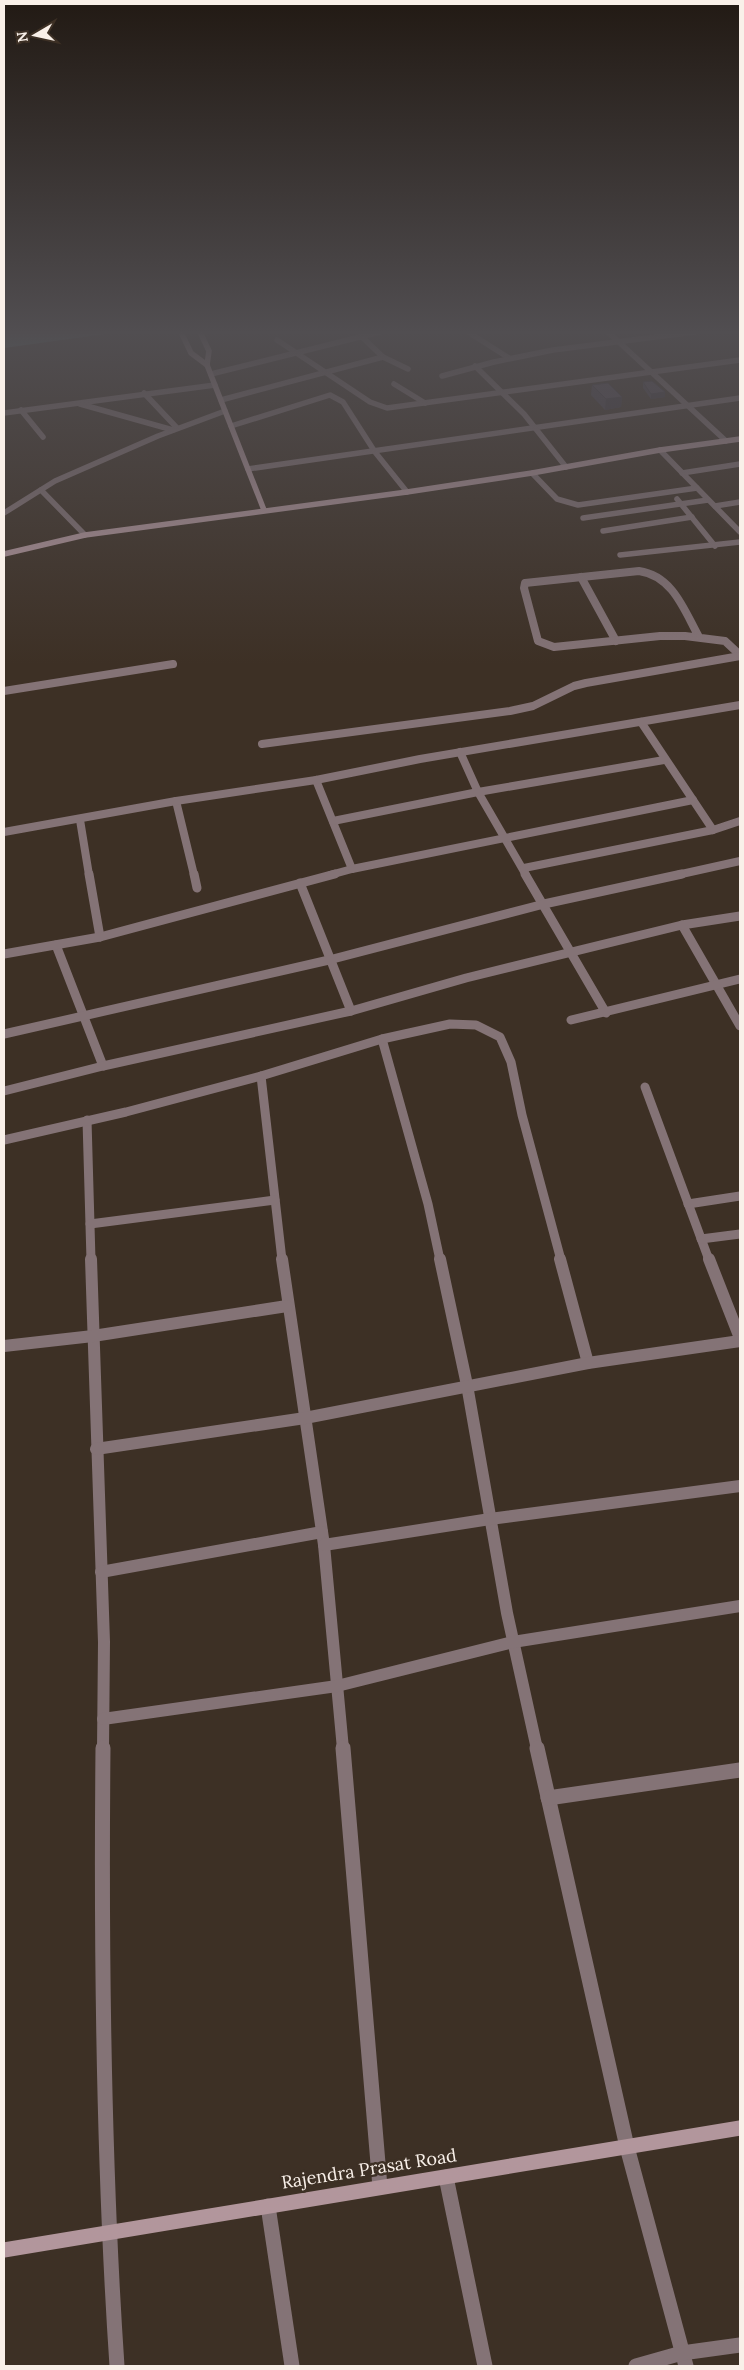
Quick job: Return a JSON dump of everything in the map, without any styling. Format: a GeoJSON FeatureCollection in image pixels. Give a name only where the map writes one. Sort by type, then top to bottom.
{"type":"FeatureCollection","features":[{"type":"Feature","properties":{"kind":"street"},"geometry":{"type":"LineString","coordinates":[[4,513],[55,482],[144,443]]}},
{"type":"Feature","properties":{"kind":"street"},"geometry":{"type":"LineString","coordinates":[[237,443],[264,510]]}},
{"type":"Feature","properties":{"kind":"street"},"geometry":{"type":"LineString","coordinates":[[369,443],[407,492]]}},
{"type":"Feature","properties":{"kind":"street"},"geometry":{"type":"LineString","coordinates":[[248,470],[436,443]]}},
{"type":"Feature","properties":{"kind":"street"},"geometry":{"type":"LineString","coordinates":[[548,443],[566,467]]}},
{"type":"Feature","properties":{"kind":"street"},"geometry":{"type":"LineString","coordinates":[[4,554],[85,535],[188,523],[264,510],[407,492],[714,443]]}},
{"type":"Feature","properties":{"kind":"street"},"geometry":{"type":"LineString","coordinates":[[660,450],[740,532]]}},
{"type":"Feature","properties":{"kind":"street"},"geometry":{"type":"LineString","coordinates":[[682,473],[740,464]]}},
{"type":"Feature","properties":{"kind":"street"},"geometry":{"type":"LineString","coordinates":[[532,473],[558,501],[566,504],[578,505],[697,488]]}},
{"type":"Feature","properties":{"kind":"street"},"geometry":{"type":"LineString","coordinates":[[41,490],[85,535]]}},
{"type":"Feature","properties":{"kind":"street"},"geometry":{"type":"LineString","coordinates":[[672,492],[715,546]]}},
{"type":"Feature","properties":{"kind":"street"},"geometry":{"type":"LineString","coordinates":[[583,518],[708,500]]}},
{"type":"Feature","properties":{"kind":"street"},"geometry":{"type":"LineString","coordinates":[[715,506],[740,502]]}},
{"type":"Feature","properties":{"kind":"street"},"geometry":{"type":"LineString","coordinates":[[603,531],[692,517]]}},
{"type":"Feature","properties":{"kind":"street"},"geometry":{"type":"LineString","coordinates":[[620,555],[740,542]]}},
{"type":"Feature","properties":{"kind":"street"},"geometry":{"type":"LineString","coordinates":[[699,637],[670,586],[660,575],[653,572],[639,571],[525,583],[524,588],[538,641],[554,647],[660,636],[699,637],[725,641],[740,655]]}},
{"type":"Feature","properties":{"kind":"street"},"geometry":{"type":"LineString","coordinates":[[580,577],[616,641]]}},
{"type":"Feature","properties":{"kind":"street"},"geometry":{"type":"LineString","coordinates":[[262,744],[510,711],[533,706],[565,690],[586,683],[740,655]]}},
{"type":"Feature","properties":{"kind":"street"},"geometry":{"type":"LineString","coordinates":[[4,691],[173,664]]}},
{"type":"Feature","properties":{"kind":"street"},"geometry":{"type":"LineString","coordinates":[[4,832],[80,820],[176,801],[316,780],[460,752],[739,707]]}},
{"type":"Feature","properties":{"kind":"street"},"geometry":{"type":"LineString","coordinates":[[640,722],[712,830]]}},
{"type":"Feature","properties":{"kind":"street"},"geometry":{"type":"LineString","coordinates":[[460,752],[478,792],[524,868],[606,1013]]}},
{"type":"Feature","properties":{"kind":"street"},"geometry":{"type":"LineString","coordinates":[[333,821],[478,792],[664,760]]}},
{"type":"Feature","properties":{"kind":"street"},"geometry":{"type":"LineString","coordinates":[[316,780],[352,869]]}},
{"type":"Feature","properties":{"kind":"street"},"geometry":{"type":"LineString","coordinates":[[4,954],[100,937],[352,869],[505,836],[692,800]]}},
{"type":"Feature","properties":{"kind":"street"},"geometry":{"type":"LineString","coordinates":[[176,801],[196,888]]}},
{"type":"Feature","properties":{"kind":"street"},"geometry":{"type":"LineString","coordinates":[[80,820],[100,937]]}},
{"type":"Feature","properties":{"kind":"street"},"geometry":{"type":"LineString","coordinates":[[524,868],[712,830],[740,821]]}},
{"type":"Feature","properties":{"kind":"street"},"geometry":{"type":"LineString","coordinates":[[4,1034],[329,960],[544,904],[740,861]]}},
{"type":"Feature","properties":{"kind":"street"},"geometry":{"type":"LineString","coordinates":[[300,883],[329,960],[351,1011]]}},
{"type":"Feature","properties":{"kind":"street"},"geometry":{"type":"LineString","coordinates":[[4,1091],[103,1066],[351,1011],[466,978],[682,925],[740,916]]}},
{"type":"Feature","properties":{"kind":"street"},"geometry":{"type":"LineString","coordinates":[[682,925],[740,1026]]}},
{"type":"Feature","properties":{"kind":"street"},"geometry":{"type":"LineString","coordinates":[[56,945],[103,1066]]}},
{"type":"Feature","properties":{"kind":"street"},"geometry":{"type":"LineString","coordinates":[[571,1020],[606,1013],[740,978]]}},
{"type":"Feature","properties":{"kind":"street"},"geometry":{"type":"LineString","coordinates":[[4,1140],[261,1076],[382,1039],[450,1024],[476,1025],[500,1037],[511,1062],[522,1115],[588,1363]]}},
{"type":"Feature","properties":{"kind":"street"},"geometry":{"type":"LineString","coordinates":[[382,1039],[428,1204],[467,1385],[490,1520],[514,1642],[548,1798],[627,2146],[684,2360]]}},
{"type":"Feature","properties":{"kind":"street"},"geometry":{"type":"LineString","coordinates":[[261,1076],[287,1306],[324,1545],[380,2187]]}},
{"type":"Feature","properties":{"kind":"street"},"geometry":{"type":"LineString","coordinates":[[96,1449],[305,1418],[588,1363],[740,1340],[720,1293],[645,1087]]}},
{"type":"Feature","properties":{"kind":"street"},"geometry":{"type":"LineString","coordinates":[[87,1120],[96,1449],[104,1642],[101,1937],[108,2232],[117,2366]]}},
{"type":"Feature","properties":{"kind":"street"},"geometry":{"type":"LineString","coordinates":[[688,1204],[740,1196]]}},
{"type":"Feature","properties":{"kind":"street"},"geometry":{"type":"LineString","coordinates":[[90,1224],[275,1200]]}},
{"type":"Feature","properties":{"kind":"street"},"geometry":{"type":"LineString","coordinates":[[701,1239],[740,1234]]}},
{"type":"Feature","properties":{"kind":"street"},"geometry":{"type":"LineString","coordinates":[[4,1346],[93,1336],[287,1306]]}},
{"type":"Feature","properties":{"kind":"street"},"geometry":{"type":"LineString","coordinates":[[324,1545],[740,1486]]}},
{"type":"Feature","properties":{"kind":"street"},"geometry":{"type":"LineString","coordinates":[[101,1572],[322,1532]]}},
{"type":"Feature","properties":{"kind":"street"},"geometry":{"type":"LineString","coordinates":[[103,1718],[337,1686],[514,1642],[740,1606]]}},
{"type":"Feature","properties":{"kind":"street"},"geometry":{"type":"LineString","coordinates":[[548,1798],[740,1770]]}},
{"type":"Feature","properties":{"kind":"street","name":"Rajendra Prasat Road"},"geometry":{"type":"LineString","coordinates":[[4,2250],[740,2128]]}},
{"type":"Feature","properties":{"kind":"street"},"geometry":{"type":"LineString","coordinates":[[446,2177],[486,2366]]}},
{"type":"Feature","properties":{"kind":"street"},"geometry":{"type":"LineString","coordinates":[[268,2206],[292,2366]]}},
{"type":"Feature","properties":{"kind":"street"},"geometry":{"type":"LineString","coordinates":[[636,2366],[684,2360],[740,2345]]}}]}
